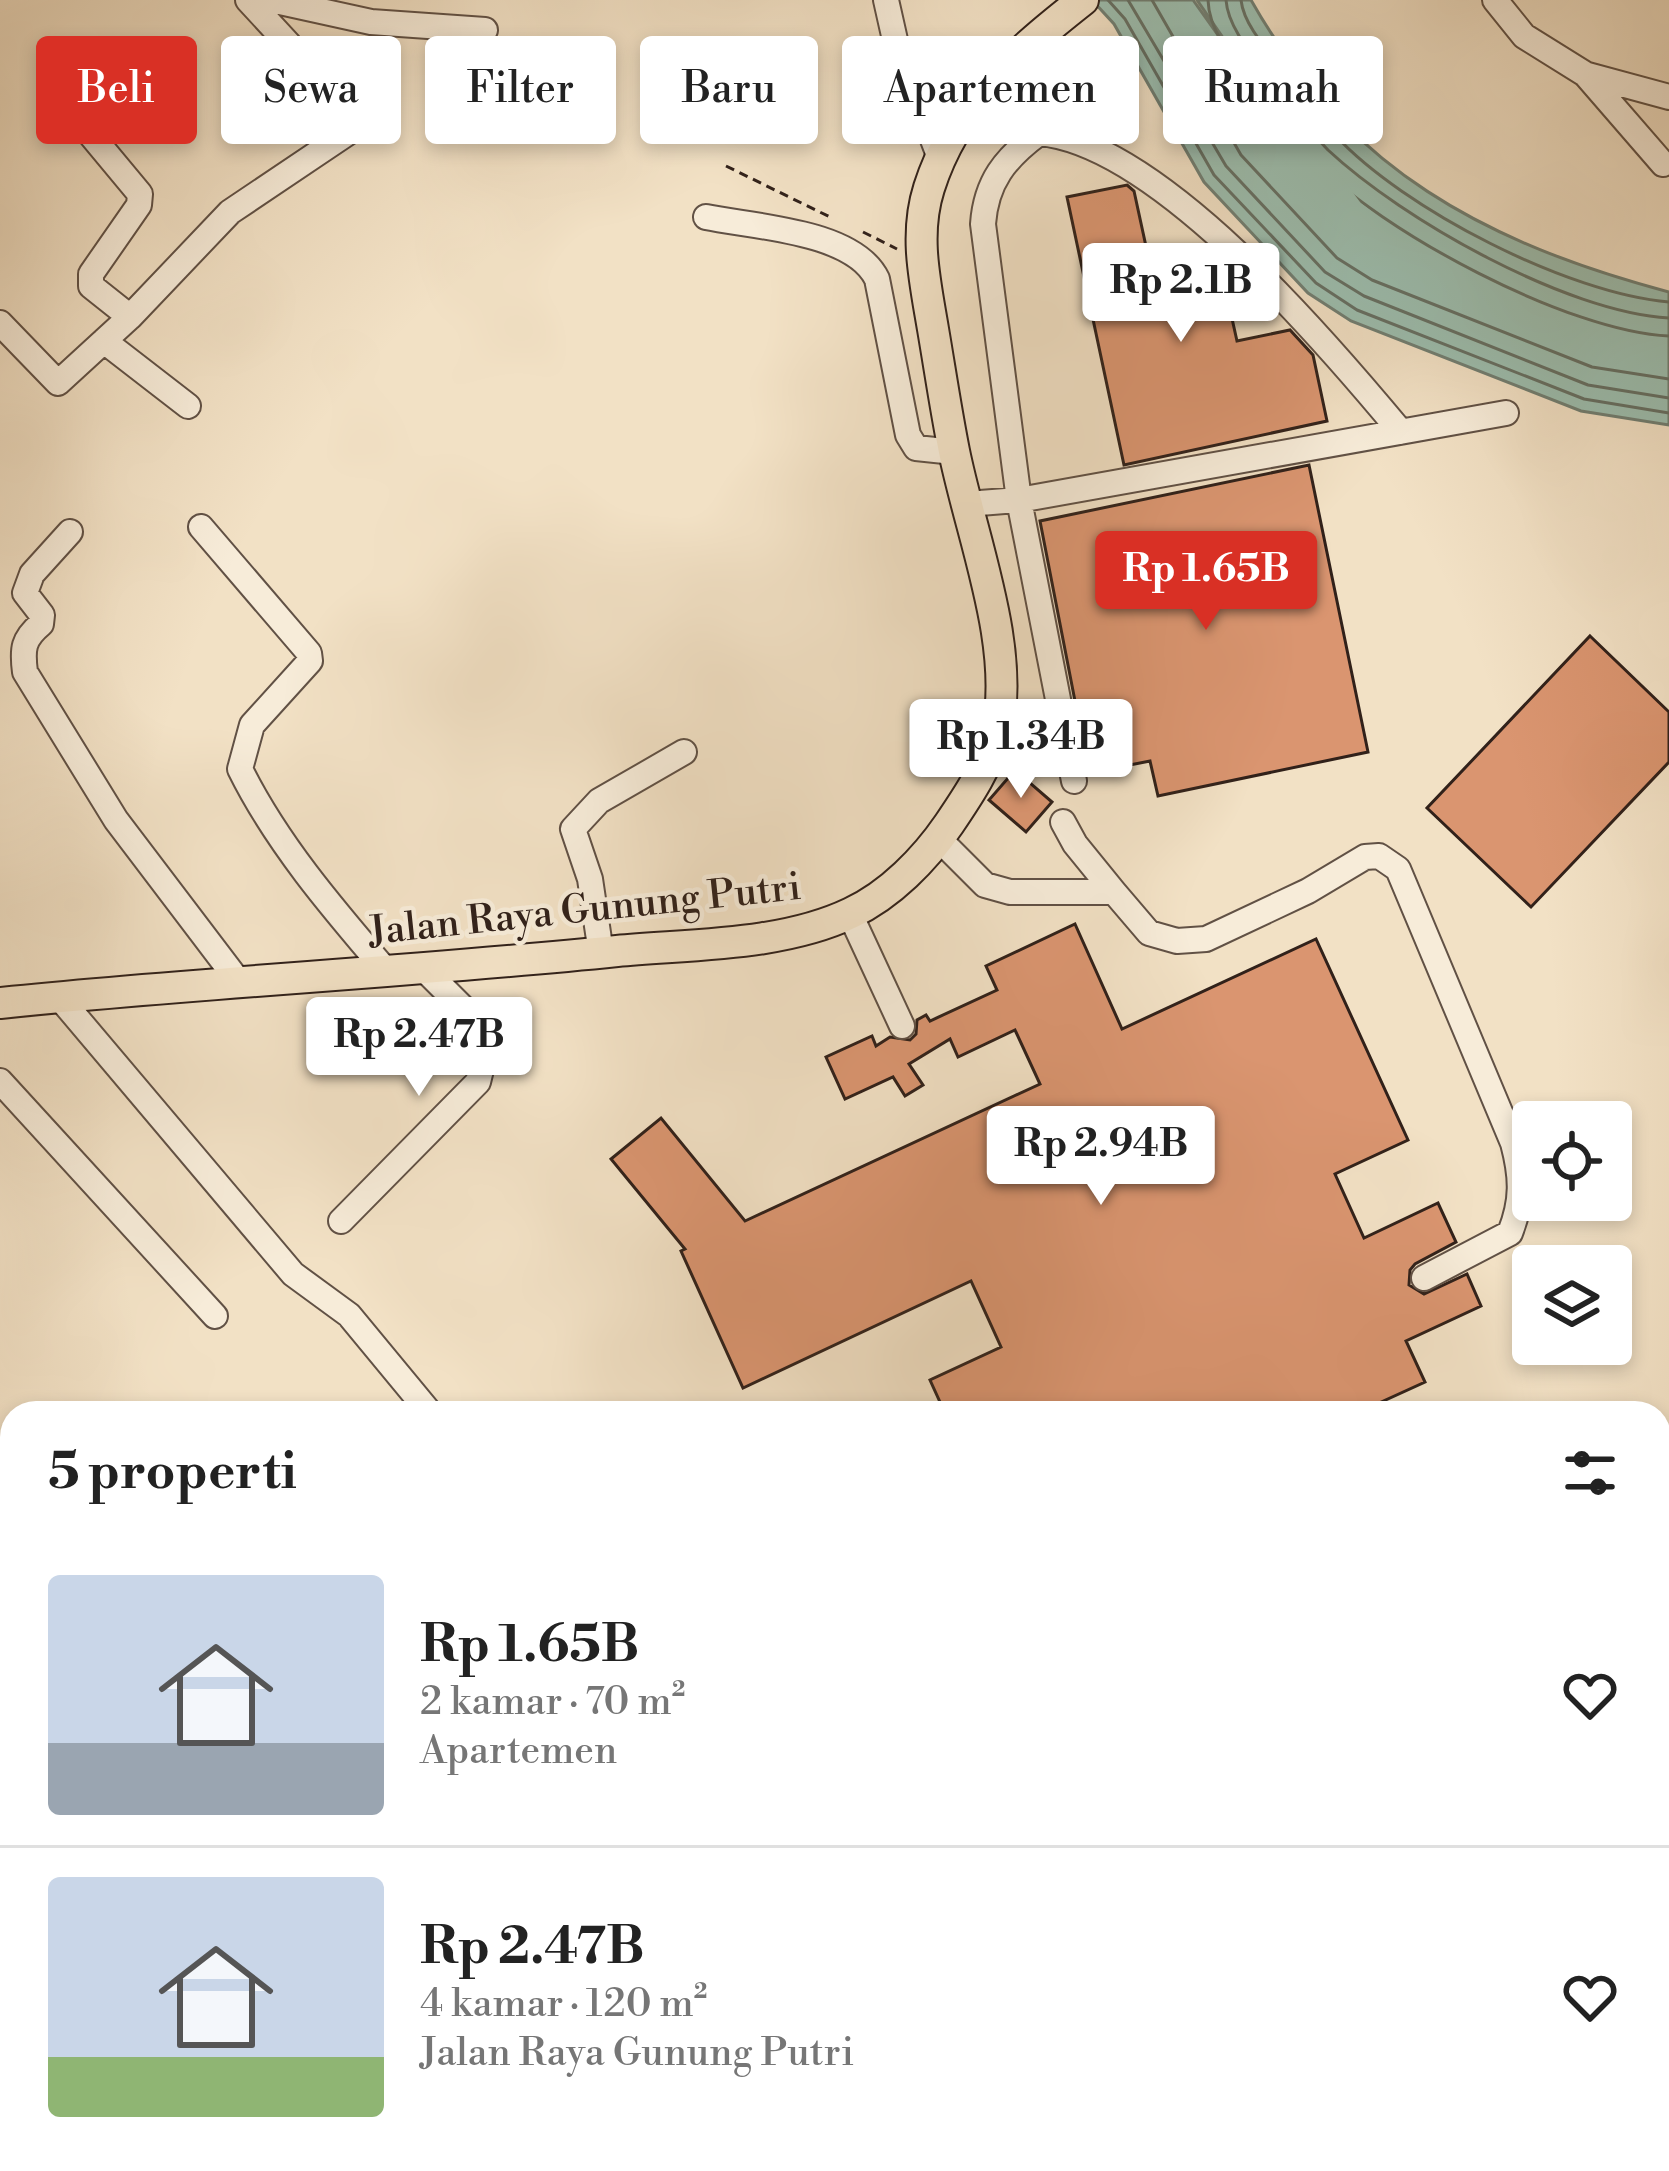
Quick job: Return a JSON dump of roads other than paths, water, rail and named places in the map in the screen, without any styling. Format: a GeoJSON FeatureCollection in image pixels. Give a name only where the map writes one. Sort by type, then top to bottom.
{"type":"FeatureCollection","features":[{"type":"Feature","properties":{"kind":"main road","name":"Jalan Raya Gunung Putri"},"geometry":{"type":"LineString","coordinates":[[0,1003],[426,971],[744,938],[813,926],[850,914],[880,896],[939,838],[988,758],[1001,698],[999,647],[954,452],[921,261],[928,191],[967,108],[1003,64],[1083,0]]}},
{"type":"Feature","properties":{"kind":"street"},"geometry":{"type":"LineString","coordinates":[[0,323],[58,383],[130,317],[230,212],[350,132],[353,114],[248,0]]}},
{"type":"Feature","properties":{"kind":"street"},"geometry":{"type":"LineString","coordinates":[[271,0],[370,22],[485,30]]}},
{"type":"Feature","properties":{"kind":"street"},"geometry":{"type":"LineString","coordinates":[[886,0],[940,158]]}},
{"type":"Feature","properties":{"kind":"street"},"geometry":{"type":"LineString","coordinates":[[1495,0],[1524,36],[1585,74],[1669,97]]}},
{"type":"Feature","properties":{"kind":"street"},"geometry":{"type":"LineString","coordinates":[[1585,74],[1663,164]]}},
{"type":"Feature","properties":{"kind":"street"},"geometry":{"type":"LineString","coordinates":[[1074,781],[1018,500],[983,224],[985,196],[1000,168],[1039,133],[1070,136],[1136,172],[1206,228],[1320,335],[1401,432]]}},
{"type":"Feature","properties":{"kind":"street"},"geometry":{"type":"LineString","coordinates":[[98,144],[140,194],[139,205],[91,274],[92,286],[130,317]]}},
{"type":"Feature","properties":{"kind":"street"},"geometry":{"type":"LineString","coordinates":[[706,218],[812,238],[864,257],[877,279],[908,436],[916,448],[954,452]]}},
{"type":"Feature","properties":{"kind":"street"},"geometry":{"type":"LineString","coordinates":[[104,340],[188,406]]}},
{"type":"Feature","properties":{"kind":"street"},"geometry":{"type":"LineString","coordinates":[[967,504],[1018,500],[1506,413]]}},
{"type":"Feature","properties":{"kind":"street"},"geometry":{"type":"LineString","coordinates":[[201,527],[309,653],[310,662],[252,725],[240,770],[325,899],[388,973]]}},
{"type":"Feature","properties":{"kind":"street"},"geometry":{"type":"LineString","coordinates":[[70,532],[32,574],[26,593],[42,615],[41,624],[26,637],[25,672],[116,820],[239,982]]}},
{"type":"Feature","properties":{"kind":"street"},"geometry":{"type":"LineString","coordinates":[[601,953],[590,879],[573,829],[599,801],[684,752]]}},
{"type":"Feature","properties":{"kind":"street"},"geometry":{"type":"LineString","coordinates":[[1064,822],[1075,844],[1149,933],[1178,941],[1206,939],[1308,891],[1365,857],[1379,856],[1398,869],[1513,1143],[1522,1180],[1519,1210],[1510,1233],[1424,1278]]}},
{"type":"Feature","properties":{"kind":"street"},"geometry":{"type":"LineString","coordinates":[[939,838],[985,885],[1010,892],[1114,892]]}},
{"type":"Feature","properties":{"kind":"street"},"geometry":{"type":"LineString","coordinates":[[850,914],[902,1026]]}},
{"type":"Feature","properties":{"kind":"street"},"geometry":{"type":"LineString","coordinates":[[341,1221],[478,1082],[486,1049],[477,1022],[426,971]]}},
{"type":"Feature","properties":{"kind":"street"},"geometry":{"type":"LineString","coordinates":[[59,997],[293,1274],[349,1315],[420,1401]]}},
{"type":"Feature","properties":{"kind":"street"},"geometry":{"type":"LineString","coordinates":[[0,1081],[215,1316]]}},
{"type":"Feature","properties":{"kind":"water"},"geometry":{"type":"Polygon","coordinates":[[[1092,0],[1193,0],[1219,36],[1163,36],[1163,110],[1139,68],[1139,36],[1121,36],[1092,0]]]}},
{"type":"Feature","properties":{"kind":"water"},"geometry":{"type":"Polygon","coordinates":[[[1197,0],[1251,0],[1274,36],[1222,36],[1197,0]]]}},
{"type":"Feature","properties":{"kind":"water"},"geometry":{"type":"Polygon","coordinates":[[[1182,144],[1295,144],[1323,183],[1296,144],[1367,144],[1427,191],[1482,223],[1540,250],[1669,292],[1669,425],[1581,411],[1351,321],[1308,293],[1204,182],[1182,144]]]}},
{"type":"Feature","properties":{"kind":"waterway"},"geometry":{"type":"LineString","coordinates":[[1294,144],[1348,216],[1379,240]]}}]}
